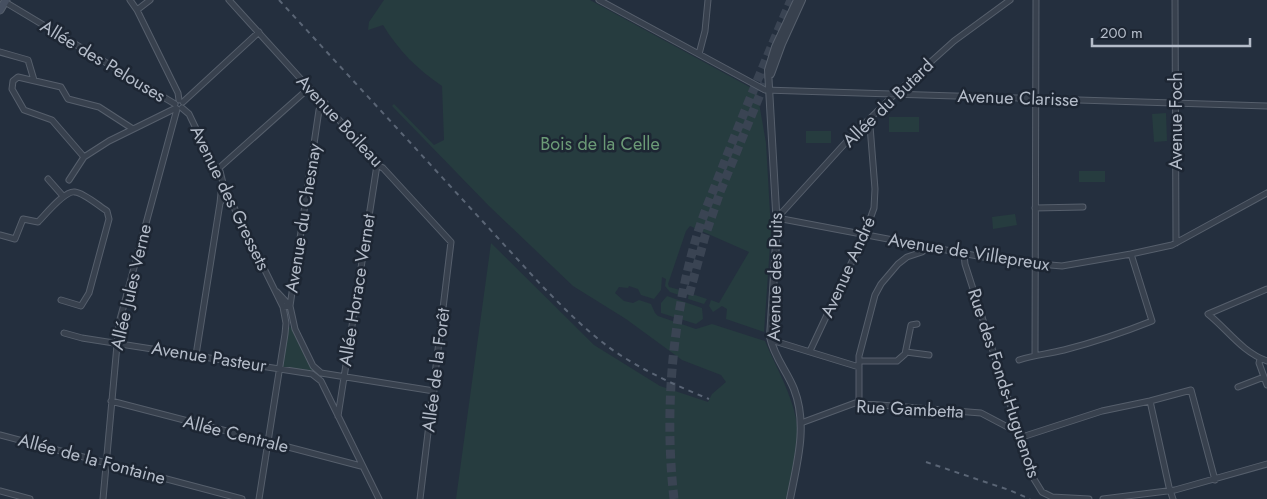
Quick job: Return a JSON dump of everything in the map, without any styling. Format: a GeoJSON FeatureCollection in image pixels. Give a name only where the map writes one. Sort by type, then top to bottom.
{"type":"FeatureCollection","features":[{"type":"Feature","properties":{"kind":"main road"},"geometry":{"type":"LineString","coordinates":[[0,10],[3,1]]}},
{"type":"Feature","properties":{"kind":"street","name":"Avenue des Gressets"},"geometry":{"type":"LineString","coordinates":[[129,0],[137,10],[178,92],[179,105],[189,114],[212,162],[221,172],[224,187],[284,310]]}},
{"type":"Feature","properties":{"kind":"street"},"geometry":{"type":"LineString","coordinates":[[137,10],[150,0]]}},
{"type":"Feature","properties":{"kind":"street","name":"Avenue Boileau"},"geometry":{"type":"LineString","coordinates":[[229,0],[325,103],[372,156],[377,165],[383,168],[451,242]]}},
{"type":"Feature","properties":{"kind":"street"},"geometry":{"type":"LineString","coordinates":[[599,0],[722,65],[763,89],[769,90]]}},
{"type":"Feature","properties":{"kind":"street"},"geometry":{"type":"LineString","coordinates":[[611,6],[613,0]]}},
{"type":"Feature","properties":{"kind":"street"},"geometry":{"type":"LineString","coordinates":[[699,54],[705,31],[708,0]]}},
{"type":"Feature","properties":{"kind":"street","name":"Avenue des Puits"},"geometry":{"type":"LineString","coordinates":[[790,499],[799,456],[802,423],[794,389],[776,356],[770,333],[777,218],[768,70],[772,55],[797,0]]}},
{"type":"Feature","properties":{"kind":"street","name":"Avenue des Puits"},"geometry":{"type":"LineString","coordinates":[[769,78],[802,0]]}},
{"type":"Feature","properties":{"kind":"street","name":"Allée du Butard"},"geometry":{"type":"LineString","coordinates":[[777,218],[866,122],[895,94],[954,41],[1010,0]]}},
{"type":"Feature","properties":{"kind":"street"},"geometry":{"type":"LineString","coordinates":[[1035,354],[1036,0]]}},
{"type":"Feature","properties":{"kind":"street","name":"Avenue Foch"},"geometry":{"type":"LineString","coordinates":[[1175,0],[1176,243]]}},
{"type":"Feature","properties":{"kind":"street","name":"Allée des Pelouses"},"geometry":{"type":"LineString","coordinates":[[3,1],[179,105]]}},
{"type":"Feature","properties":{"kind":"street"},"geometry":{"type":"LineString","coordinates":[[69,180],[84,157],[109,141],[179,105],[259,32]]}},
{"type":"Feature","properties":{"kind":"street"},"geometry":{"type":"LineString","coordinates":[[0,52],[28,60],[34,80]]}},
{"type":"Feature","properties":{"kind":"street"},"geometry":{"type":"LineString","coordinates":[[84,157],[52,120],[24,110],[12,89],[13,81],[18,77],[61,87],[68,99],[99,107],[133,129]]}},
{"type":"Feature","properties":{"kind":"street"},"geometry":{"type":"LineString","coordinates":[[218,169],[309,88]]}},
{"type":"Feature","properties":{"kind":"street","name":"Avenue Clarisse"},"geometry":{"type":"LineString","coordinates":[[769,90],[1267,106]]}},
{"type":"Feature","properties":{"kind":"street","name":"Avenue du Chesnay"},"geometry":{"type":"LineString","coordinates":[[290,306],[319,110],[325,103]]}},
{"type":"Feature","properties":{"kind":"street","name":"Allée Jules Verne"},"geometry":{"type":"LineString","coordinates":[[102,499],[116,343],[127,292],[179,105]]}},
{"type":"Feature","properties":{"kind":"street","name":"Avenue André"},"geometry":{"type":"LineString","coordinates":[[810,352],[864,236],[874,208],[876,189],[870,126],[866,122]]}},
{"type":"Feature","properties":{"kind":"street","name":"Allée Horace Vernet"},"geometry":{"type":"LineString","coordinates":[[338,416],[377,165]]}},
{"type":"Feature","properties":{"kind":"street"},"geometry":{"type":"LineString","coordinates":[[48,179],[63,196]]}},
{"type":"Feature","properties":{"kind":"street"},"geometry":{"type":"LineString","coordinates":[[196,355],[221,193],[224,187]]}},
{"type":"Feature","properties":{"kind":"street"},"geometry":{"type":"LineString","coordinates":[[0,236],[15,239],[23,219],[38,222],[63,196],[71,192],[77,192],[107,211],[108,219],[90,293],[80,306],[60,300]]}},
{"type":"Feature","properties":{"kind":"street","name":"Avenue de Villepreux"},"geometry":{"type":"LineString","coordinates":[[777,218],[926,248],[1020,264],[1062,266],[1158,249],[1176,243],[1267,193]]}},
{"type":"Feature","properties":{"kind":"street"},"geometry":{"type":"LineString","coordinates":[[220,203],[223,199],[230,196]]}},
{"type":"Feature","properties":{"kind":"street"},"geometry":{"type":"LineString","coordinates":[[1035,208],[1083,207]]}},
{"type":"Feature","properties":{"kind":"street","name":"Allée de la Forêt"},"geometry":{"type":"LineString","coordinates":[[420,499],[451,242]]}},
{"type":"Feature","properties":{"kind":"street"},"geometry":{"type":"LineString","coordinates":[[859,403],[859,356],[875,294],[898,264],[907,257],[922,252],[926,248]]}},
{"type":"Feature","properties":{"kind":"street","name":"Rue des Fonds-Huguenots"},"geometry":{"type":"LineString","coordinates":[[964,254],[965,264],[1034,479],[1042,492],[1052,497],[1089,499]]}},
{"type":"Feature","properties":{"kind":"street"},"geometry":{"type":"LineString","coordinates":[[1019,360],[1035,354],[1059,351],[1108,338],[1152,321],[1131,254]]}},
{"type":"Feature","properties":{"kind":"street"},"geometry":{"type":"LineString","coordinates":[[1267,288],[1208,314],[1241,346],[1267,361]]}},
{"type":"Feature","properties":{"kind":"street","name":"Avenue des Gressets"},"geometry":{"type":"LineString","coordinates":[[275,289],[290,306]]}},
{"type":"Feature","properties":{"kind":"street"},"geometry":{"type":"LineString","coordinates":[[284,310],[290,306],[294,328],[313,366],[325,374],[434,392]]}},
{"type":"Feature","properties":{"kind":"street","name":"Avenue du Chesnay"},"geometry":{"type":"LineString","coordinates":[[259,499],[286,328],[284,310]]}},
{"type":"Feature","properties":{"kind":"street"},"geometry":{"type":"LineString","coordinates":[[771,340],[859,364],[897,361],[906,352],[911,325],[916,324]]}},
{"type":"Feature","properties":{"kind":"street"},"geometry":{"type":"LineString","coordinates":[[286,328],[294,328]]}},
{"type":"Feature","properties":{"kind":"street","name":"Avenue Pasteur"},"geometry":{"type":"LineString","coordinates":[[64,333],[82,338],[312,374],[321,382],[338,416]]}},
{"type":"Feature","properties":{"kind":"street"},"geometry":{"type":"LineString","coordinates":[[906,352],[929,355]]}},
{"type":"Feature","properties":{"kind":"street"},"geometry":{"type":"LineString","coordinates":[[1260,358],[1259,363],[1267,385]]}},
{"type":"Feature","properties":{"kind":"street"},"geometry":{"type":"LineString","coordinates":[[1238,387],[1264,377]]}},
{"type":"Feature","properties":{"kind":"street"},"geometry":{"type":"LineString","coordinates":[[1019,435],[1102,411],[1191,390],[1215,480]]}},
{"type":"Feature","properties":{"kind":"street"},"geometry":{"type":"LineString","coordinates":[[1150,401],[1173,499]]}},
{"type":"Feature","properties":{"kind":"street","name":"Allée Centrale"},"geometry":{"type":"LineString","coordinates":[[111,402],[362,466]]}},
{"type":"Feature","properties":{"kind":"street","name":"Rue Gambetta"},"geometry":{"type":"LineString","coordinates":[[802,423],[859,403],[981,413],[1019,435]]}},
{"type":"Feature","properties":{"kind":"street"},"geometry":{"type":"LineString","coordinates":[[338,416],[379,499]]}},
{"type":"Feature","properties":{"kind":"street","name":"Allée de la Fontaine"},"geometry":{"type":"LineString","coordinates":[[0,435],[242,499]]}},
{"type":"Feature","properties":{"kind":"street"},"geometry":{"type":"LineString","coordinates":[[1103,499],[1170,491],[1267,464]]}},
{"type":"Feature","properties":{"kind":"street"},"geometry":{"type":"LineString","coordinates":[[0,491],[30,499]]}},
{"type":"Feature","properties":{"kind":"green space","name":"Bois de la Celle"},"geometry":{"type":"Polygon","coordinates":[[[384,0],[590,0],[757,91],[766,143],[771,231],[764,332],[726,319],[727,309],[722,306],[713,312],[709,306],[711,300],[719,303],[749,252],[690,226],[686,231],[668,284],[669,287],[684,291],[682,296],[670,292],[665,286],[666,279],[662,277],[661,290],[654,299],[641,295],[638,289],[629,286],[628,288],[619,287],[615,293],[624,301],[633,303],[639,300],[651,304],[658,316],[696,329],[712,324],[765,341],[786,386],[797,423],[798,435],[795,467],[787,499],[456,499],[491,243],[594,345],[660,386],[708,402],[712,394],[726,382],[721,375],[682,360],[626,319],[573,286],[489,206],[392,106],[394,104],[434,145],[444,140],[442,86],[409,59],[383,25],[368,30],[369,22],[384,0]]]}},
{"type":"Feature","properties":{"kind":"green space"},"geometry":{"type":"Polygon","coordinates":[[[1166,113],[1167,141],[1154,142],[1152,114],[1166,113]]]}},
{"type":"Feature","properties":{"kind":"green space"},"geometry":{"type":"Polygon","coordinates":[[[889,117],[919,117],[919,132],[889,132],[889,117]]]}},
{"type":"Feature","properties":{"kind":"green space"},"geometry":{"type":"Polygon","coordinates":[[[806,131],[831,131],[831,143],[806,143],[806,131]]]}},
{"type":"Feature","properties":{"kind":"green space"},"geometry":{"type":"Polygon","coordinates":[[[1079,171],[1105,171],[1105,182],[1079,182],[1079,171]]]}},
{"type":"Feature","properties":{"kind":"green space"},"geometry":{"type":"Polygon","coordinates":[[[1015,214],[1017,225],[993,229],[992,217],[1015,214]]]}},
{"type":"Feature","properties":{"kind":"green space"},"geometry":{"type":"Polygon","coordinates":[[[689,293],[707,299],[704,304],[688,299],[689,293]]]}},
{"type":"Feature","properties":{"kind":"green space"},"geometry":{"type":"Polygon","coordinates":[[[667,296],[702,308],[703,319],[696,324],[661,313],[661,303],[667,296]]]}},
{"type":"Feature","properties":{"kind":"green space"},"geometry":{"type":"Polygon","coordinates":[[[286,328],[295,329],[313,366],[312,370],[307,372],[279,368],[286,328]]]}},
{"type":"Feature","properties":{"kind":"tunnel"},"geometry":{"type":"LineString","coordinates":[[674,499],[670,432],[672,364],[676,331],[689,264],[708,204],[791,0]]}},
{"type":"Feature","properties":{"kind":"tunnel"},"geometry":{"type":"LineString","coordinates":[[689,295],[705,236],[720,192],[770,70]]}},
{"type":"Feature","properties":{"kind":"railway"},"geometry":{"type":"LineString","coordinates":[[279,0],[543,287],[578,322],[607,346],[628,360],[709,399]]}},
{"type":"Feature","properties":{"kind":"railway"},"geometry":{"type":"LineString","coordinates":[[926,462],[1030,499]]}}]}
